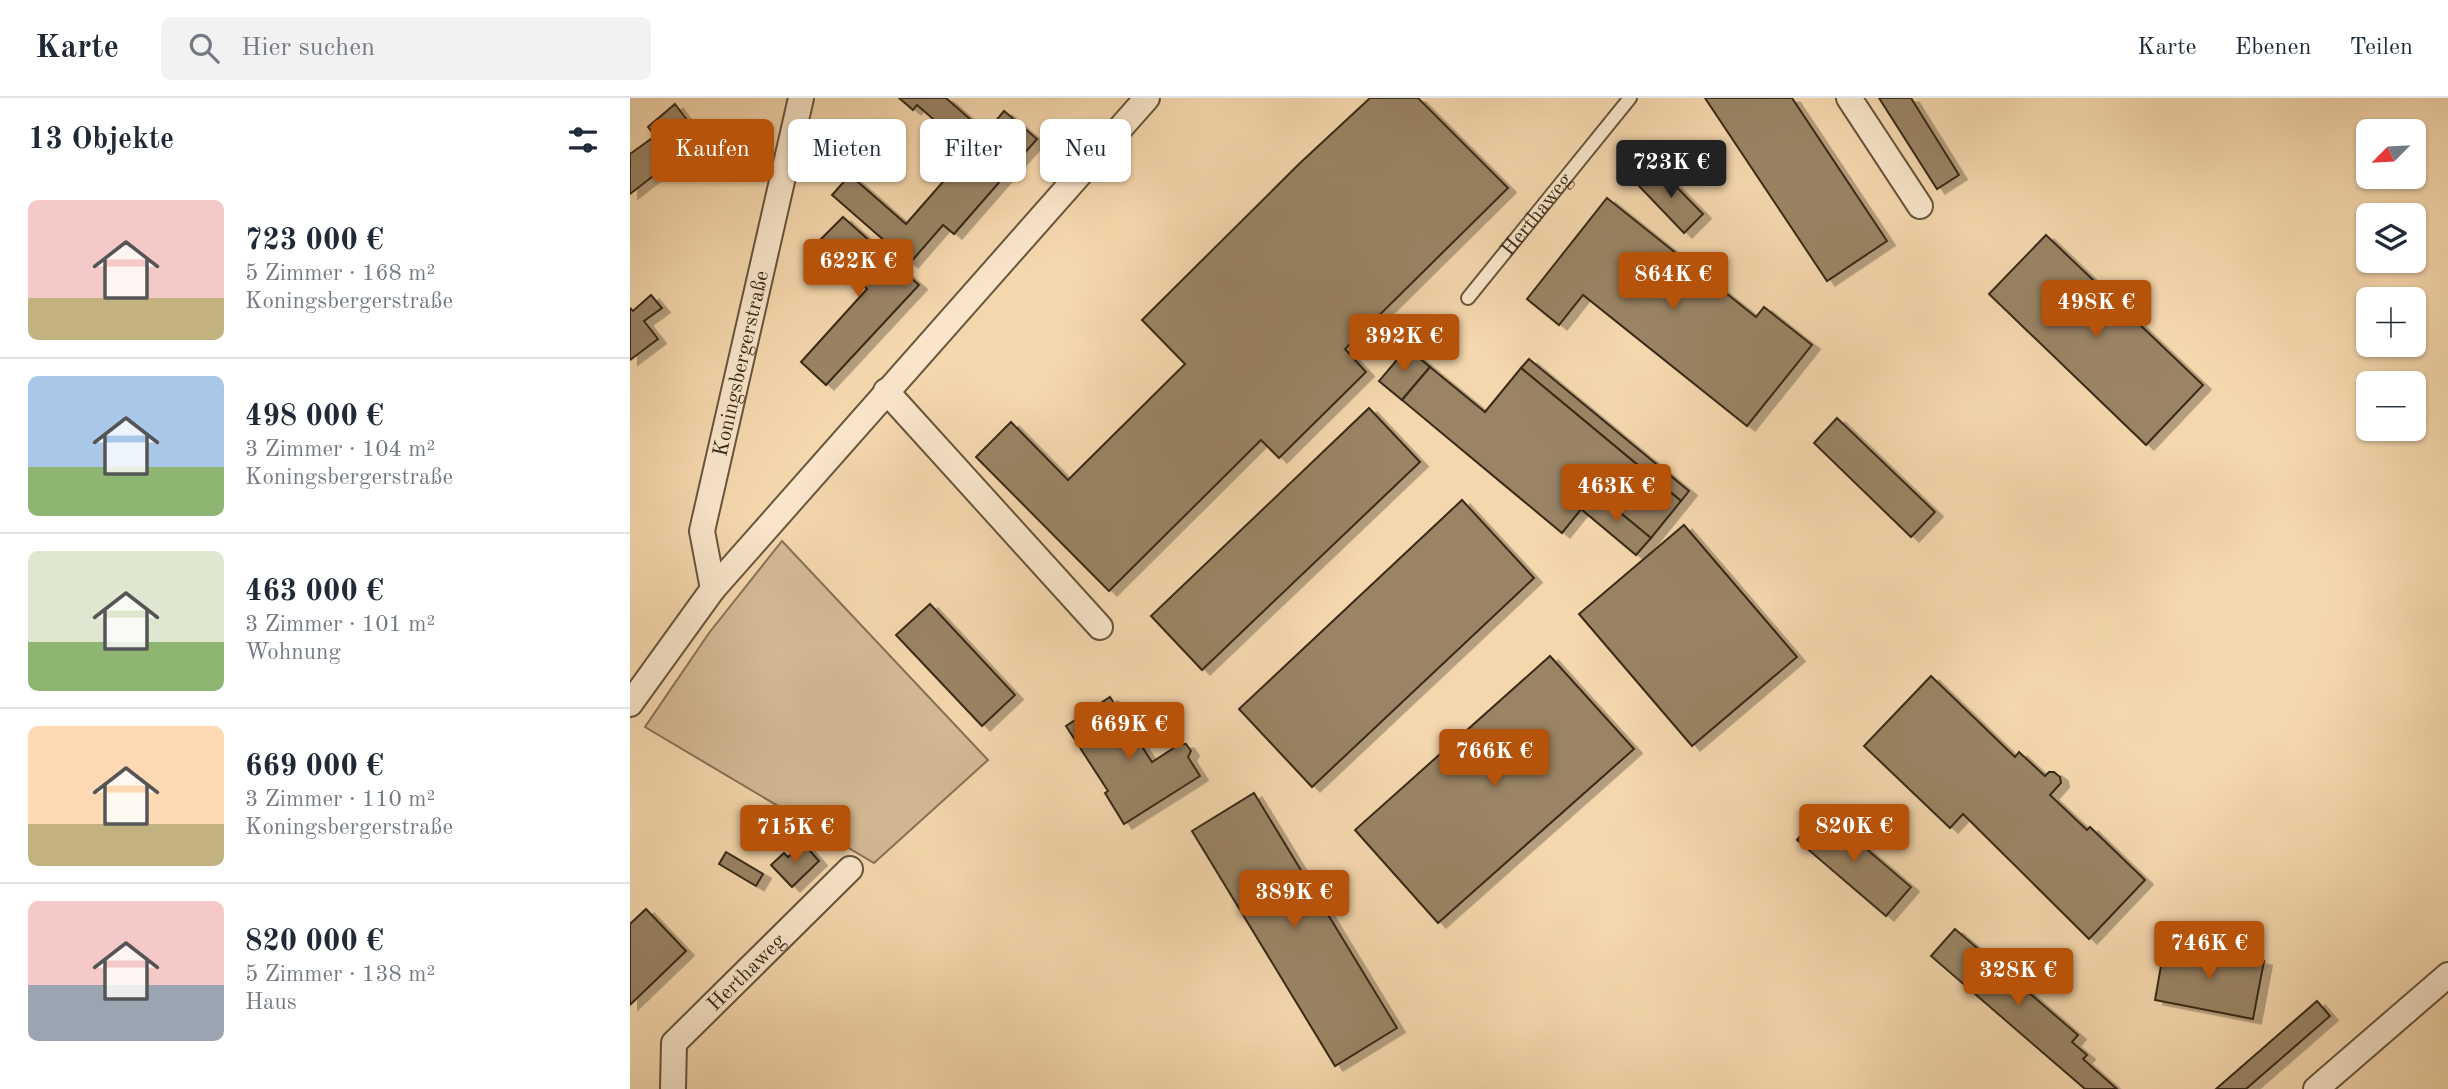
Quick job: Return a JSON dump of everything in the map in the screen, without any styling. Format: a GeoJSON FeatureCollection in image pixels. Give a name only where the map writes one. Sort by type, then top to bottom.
{"type":"FeatureCollection","features":[{"type":"Feature","properties":{"kind":"street","name":"Koningsbergerstraße"},"geometry":{"type":"LineString","coordinates":[[713,589],[702,531],[801,98]]}},
{"type":"Feature","properties":{"kind":"street"},"geometry":{"type":"LineString","coordinates":[[630,704],[713,589],[1147,98]]}},
{"type":"Feature","properties":{"kind":"street"},"geometry":{"type":"LineString","coordinates":[[1849,98],[1920,206]]}},
{"type":"Feature","properties":{"kind":"street"},"geometry":{"type":"LineString","coordinates":[[887,391],[1100,627]]}},
{"type":"Feature","properties":{"kind":"street","name":"Herthaweg"},"geometry":{"type":"LineString","coordinates":[[673,1089],[674,1043],[850,869]]}},
{"type":"Feature","properties":{"kind":"street"},"geometry":{"type":"LineString","coordinates":[[2316,1089],[2448,975]]}},
{"type":"Feature","properties":{"kind":"lane","name":"Herthaweg"},"geometry":{"type":"LineString","coordinates":[[1468,298],[1630,98]]}},
{"type":"Feature","properties":{"kind":"shaded area"},"geometry":{"type":"Polygon","coordinates":[[[782,541],[988,760],[874,863],[645,727],[709,633],[782,541]]]}},
{"type":"Feature","properties":{"kind":"building"},"geometry":{"type":"Polygon","coordinates":[[[899,98],[946,98],[970,119],[933,119],[917,105],[913,110],[899,98]]]}},
{"type":"Feature","properties":{"kind":"building"},"geometry":{"type":"Polygon","coordinates":[[[1370,98],[1418,98],[1508,188],[1345,349],[1366,372],[1279,458],[1261,440],[1109,591],[976,457],[1011,422],[1068,480],[1185,364],[1142,320],[1299,164],[1370,98]]]}},
{"type":"Feature","properties":{"kind":"building"},"geometry":{"type":"Polygon","coordinates":[[[1705,98],[1792,98],[1887,241],[1827,281],[1705,98]]]}},
{"type":"Feature","properties":{"kind":"building"},"geometry":{"type":"Polygon","coordinates":[[[1879,98],[1911,98],[1959,175],[1937,189],[1879,98]]]}},
{"type":"Feature","properties":{"kind":"building"},"geometry":{"type":"Polygon","coordinates":[[[675,104],[686,119],[657,119],[675,104]]]}},
{"type":"Feature","properties":{"kind":"building"},"geometry":{"type":"Polygon","coordinates":[[[1004,111],[1013,119],[997,119],[1004,111]]]}},
{"type":"Feature","properties":{"kind":"building"},"geometry":{"type":"Polygon","coordinates":[[[1026,130],[1037,139],[1026,152],[1026,130]]]}},
{"type":"Feature","properties":{"kind":"building"},"geometry":{"type":"Polygon","coordinates":[[[651,139],[651,178],[630,194],[630,154],[651,139]]]}},
{"type":"Feature","properties":{"kind":"building"},"geometry":{"type":"Polygon","coordinates":[[[1658,168],[1703,214],[1684,233],[1639,186],[1658,168]]]}},
{"type":"Feature","properties":{"kind":"building"},"geometry":{"type":"Polygon","coordinates":[[[844,182],[858,182],[906,224],[943,182],[999,182],[954,234],[943,225],[910,263],[832,195],[844,182]]]}},
{"type":"Feature","properties":{"kind":"building"},"geometry":{"type":"Polygon","coordinates":[[[1607,198],[1756,317],[1764,307],[1812,345],[1747,426],[1583,295],[1559,325],[1527,299],[1607,198]]]}},
{"type":"Feature","properties":{"kind":"building"},"geometry":{"type":"Polygon","coordinates":[[[843,217],[919,285],[826,385],[801,362],[867,289],[817,243],[843,217]]]}},
{"type":"Feature","properties":{"kind":"building"},"geometry":{"type":"Polygon","coordinates":[[[2046,235],[2203,385],[2146,445],[1989,294],[2046,235]]]}},
{"type":"Feature","properties":{"kind":"building"},"geometry":{"type":"Polygon","coordinates":[[[651,295],[662,308],[644,321],[658,339],[630,360],[630,308],[633,311],[651,295]]]}},
{"type":"Feature","properties":{"kind":"building"},"geometry":{"type":"Polygon","coordinates":[[[1407,348],[1430,367],[1402,400],[1379,381],[1407,348]]]}},
{"type":"Feature","properties":{"kind":"building"},"geometry":{"type":"Polygon","coordinates":[[[1529,359],[1689,491],[1681,501],[1521,368],[1529,359]]]}},
{"type":"Feature","properties":{"kind":"building"},"geometry":{"type":"Polygon","coordinates":[[[1430,367],[1485,412],[1521,368],[1681,501],[1651,538],[1595,492],[1562,533],[1402,400],[1430,367]]]}},
{"type":"Feature","properties":{"kind":"building"},"geometry":{"type":"Polygon","coordinates":[[[1369,408],[1420,462],[1202,670],[1151,616],[1369,408]]]}},
{"type":"Feature","properties":{"kind":"building"},"geometry":{"type":"Polygon","coordinates":[[[1837,418],[1935,512],[1911,537],[1814,443],[1837,418]]]}},
{"type":"Feature","properties":{"kind":"building"},"geometry":{"type":"Polygon","coordinates":[[[1595,492],[1651,538],[1636,555],[1581,509],[1595,492]]]}},
{"type":"Feature","properties":{"kind":"building"},"geometry":{"type":"Polygon","coordinates":[[[1462,500],[1534,578],[1312,787],[1239,709],[1462,500]]]}},
{"type":"Feature","properties":{"kind":"building"},"geometry":{"type":"Polygon","coordinates":[[[1684,525],[1797,657],[1692,746],[1579,614],[1684,525]]]}},
{"type":"Feature","properties":{"kind":"building"},"geometry":{"type":"Polygon","coordinates":[[[930,604],[1015,695],[982,726],[896,635],[930,604]]]}},
{"type":"Feature","properties":{"kind":"building"},"geometry":{"type":"Polygon","coordinates":[[[1550,656],[1634,749],[1438,923],[1355,830],[1550,656]]]}},
{"type":"Feature","properties":{"kind":"building"},"geometry":{"type":"Polygon","coordinates":[[[1931,676],[2015,757],[2019,752],[2045,776],[2054,772],[2060,777],[2061,783],[2050,795],[2087,830],[2090,827],[2145,880],[2089,939],[1963,814],[1950,828],[1864,746],[1931,676]]]}},
{"type":"Feature","properties":{"kind":"building"},"geometry":{"type":"Polygon","coordinates":[[[1110,697],[1152,762],[1180,744],[1186,744],[1191,751],[1188,757],[1200,776],[1124,824],[1105,793],[1108,791],[1066,726],[1110,697]]]}},
{"type":"Feature","properties":{"kind":"building"},"geometry":{"type":"Polygon","coordinates":[[[1254,793],[1397,1028],[1335,1066],[1192,831],[1254,793]]]}},
{"type":"Feature","properties":{"kind":"building"},"geometry":{"type":"Polygon","coordinates":[[[1822,811],[1911,887],[1886,916],[1797,840],[1822,811]]]}},
{"type":"Feature","properties":{"kind":"building"},"geometry":{"type":"Polygon","coordinates":[[[803,843],[819,861],[792,887],[771,865],[784,853],[788,857],[803,843]]]}},
{"type":"Feature","properties":{"kind":"building"},"geometry":{"type":"Polygon","coordinates":[[[726,852],[763,874],[756,886],[719,864],[726,852]]]}},
{"type":"Feature","properties":{"kind":"building"},"geometry":{"type":"Polygon","coordinates":[[[646,909],[686,951],[630,1005],[630,924],[646,909]]]}},
{"type":"Feature","properties":{"kind":"building"},"geometry":{"type":"Polygon","coordinates":[[[1955,929],[2078,1035],[2072,1042],[2087,1055],[2083,1059],[2117,1089],[2085,1089],[1931,956],[1955,929]]]}},
{"type":"Feature","properties":{"kind":"building"},"geometry":{"type":"Polygon","coordinates":[[[2165,943],[2264,961],[2253,1019],[2155,1000],[2165,943]]]}},
{"type":"Feature","properties":{"kind":"building"},"geometry":{"type":"Polygon","coordinates":[[[2317,1001],[2330,1016],[2246,1089],[2216,1089],[2317,1001]]]}}]}
